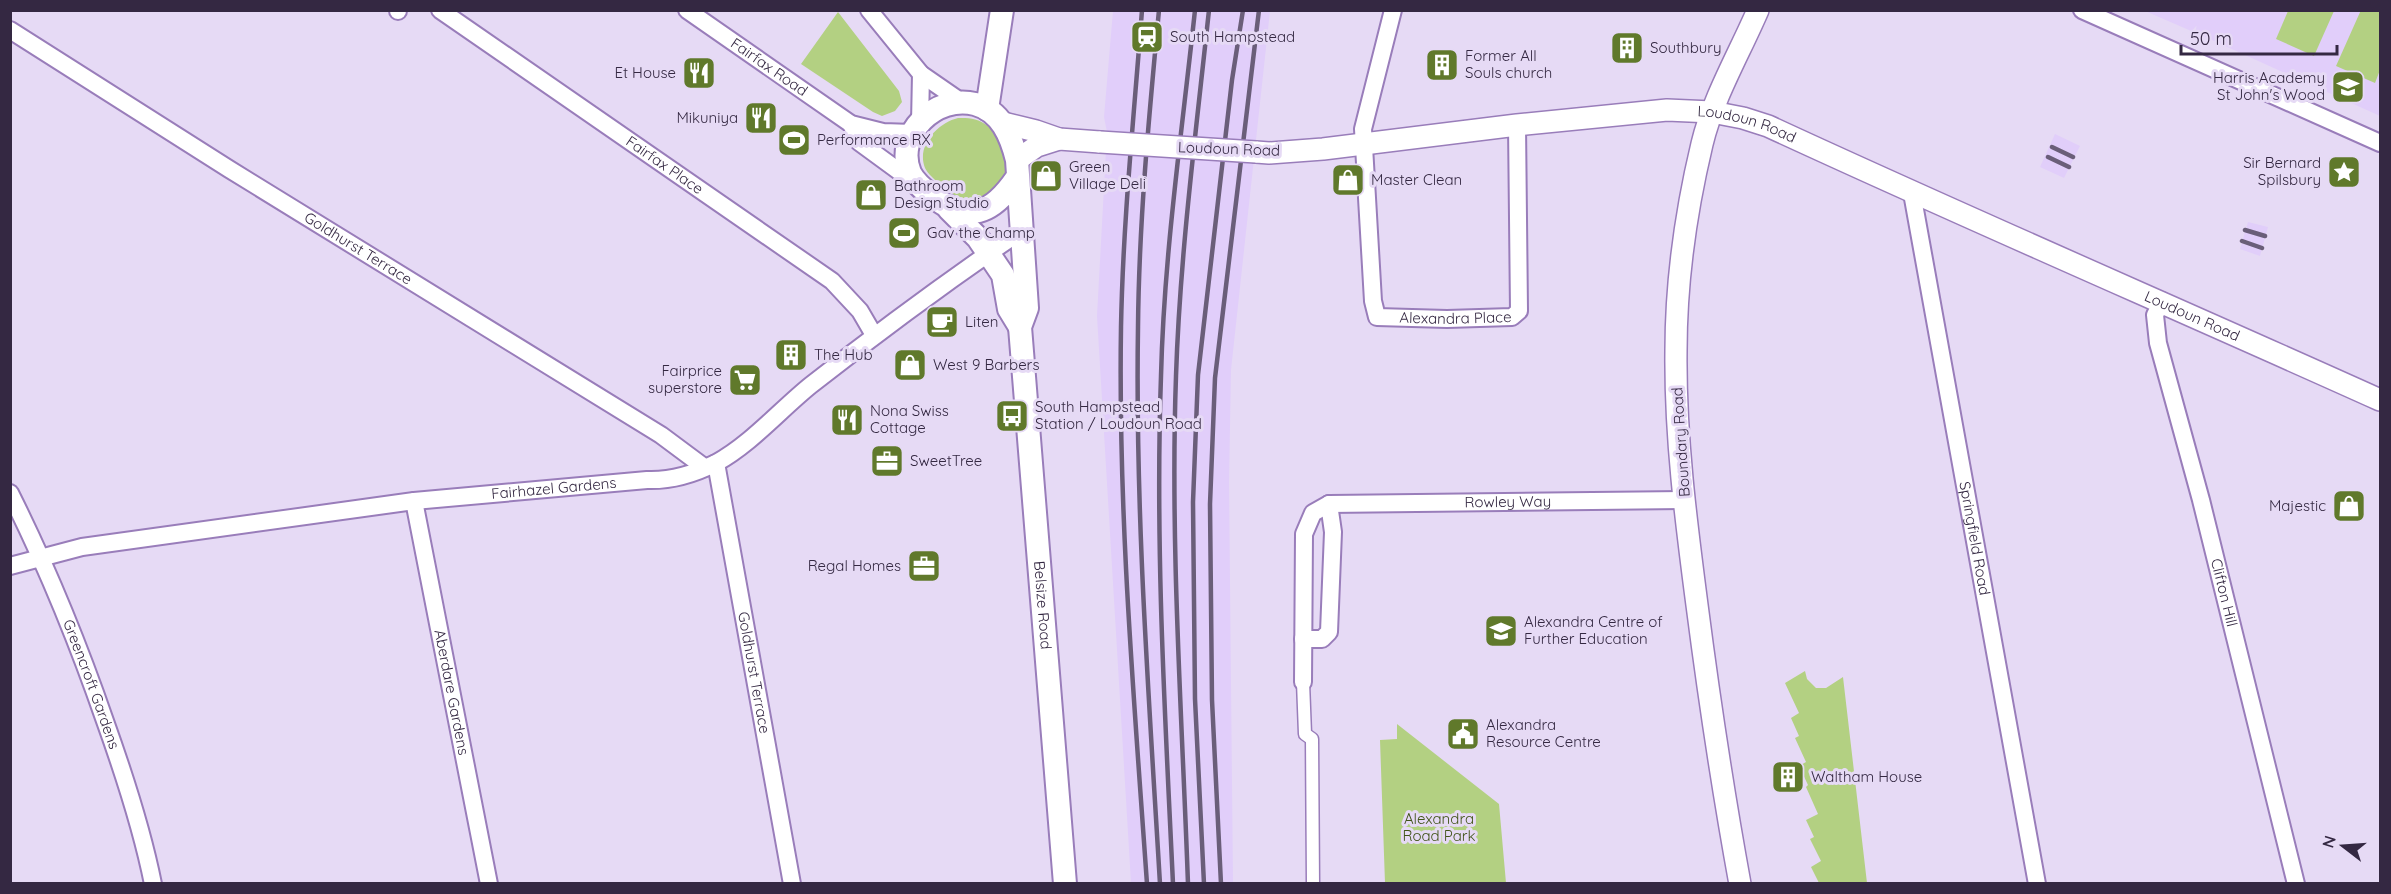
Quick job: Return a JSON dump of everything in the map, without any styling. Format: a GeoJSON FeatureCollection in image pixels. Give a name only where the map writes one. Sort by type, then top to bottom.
{"type":"FeatureCollection","features":[{"type":"Feature","properties":{"kind":"main road"},"geometry":{"type":"LineString","coordinates":[[995,116],[1002,10]]}},
{"type":"Feature","properties":{"kind":"main road"},"geometry":{"type":"LineString","coordinates":[[952,102],[963,103],[975,104],[995,116],[1012,140],[1016,169],[1005,195],[989,207],[969,212],[949,209],[919,186],[910,173],[908,160],[908,146],[916,128],[930,112],[952,102]]}},
{"type":"Feature","properties":{"kind":"main road","name":"Belsize Road"},"geometry":{"type":"LineString","coordinates":[[1016,169],[1027,308],[1020,327],[1065,884]]}},
{"type":"Feature","properties":{"kind":"main road","name":"Belsize Road"},"geometry":{"type":"LineString","coordinates":[[949,209],[989,252],[1003,275],[1009,309],[1020,327]]}},
{"type":"Feature","properties":{"kind":"street","name":"Fairfax Place"},"geometry":{"type":"LineString","coordinates":[[440,10],[832,281],[860,311],[874,335]]}},
{"type":"Feature","properties":{"kind":"street","name":"Fairfax Road"},"geometry":{"type":"LineString","coordinates":[[687,10],[851,124],[883,132],[916,128]]}},
{"type":"Feature","properties":{"kind":"street"},"geometry":{"type":"LineString","coordinates":[[868,10],[921,74],[963,103]]}},
{"type":"Feature","properties":{"kind":"street"},"geometry":{"type":"LineString","coordinates":[[1363,143],[1362,129],[1393,10]]}},
{"type":"Feature","properties":{"kind":"street","name":"Boundary Road"},"geometry":{"type":"LineString","coordinates":[[1740,884],[1713,734],[1684,500],[1676,391],[1677,315],[1680,273],[1702,144],[1712,112],[1758,10]]}},
{"type":"Feature","properties":{"kind":"street"},"geometry":{"type":"LineString","coordinates":[[2082,10],[2380,143]]}},
{"type":"Feature","properties":{"kind":"street","name":"Goldhurst Terrace"},"geometry":{"type":"LineString","coordinates":[[10,30],[229,169],[710,465],[792,884]]}},
{"type":"Feature","properties":{"kind":"street"},"geometry":{"type":"LineString","coordinates":[[916,128],[921,74]]}},
{"type":"Feature","properties":{"kind":"street","name":"Loudoun Road"},"geometry":{"type":"LineString","coordinates":[[995,116],[1059,139],[1269,153],[1323,149],[1517,125],[1667,110],[1712,112],[1743,118],[1768,126],[1912,193],[2162,301],[2380,400]]}},
{"type":"Feature","properties":{"kind":"street","name":"Fairfax Road"},"geometry":{"type":"LineString","coordinates":[[851,124],[859,142],[919,186]]}},
{"type":"Feature","properties":{"kind":"street","name":"Alexandra Place"},"geometry":{"type":"LineString","coordinates":[[1363,143],[1372,301],[1377,317],[1447,319],[1512,317],[1519,311],[1517,125]]}},
{"type":"Feature","properties":{"kind":"street","name":"Loudoun Road"},"geometry":{"type":"LineString","coordinates":[[1016,169],[1037,146],[1059,139]]}},
{"type":"Feature","properties":{"kind":"street","name":"Springfield Road"},"geometry":{"type":"LineString","coordinates":[[1912,193],[2037,884]]}},
{"type":"Feature","properties":{"kind":"street","name":"Fairhazel Gardens"},"geometry":{"type":"LineString","coordinates":[[10,566],[82,547],[414,501],[647,480],[667,481],[710,465],[739,448],[783,408],[874,335],[1021,231]]}},
{"type":"Feature","properties":{"kind":"street","name":"Clifton Hill"},"geometry":{"type":"LineString","coordinates":[[2162,301],[2155,315],[2158,343],[2201,500],[2296,884]]}},
{"type":"Feature","properties":{"kind":"street","name":"Greencroft Gardens"},"geometry":{"type":"LineString","coordinates":[[10,493],[42,558],[85,664],[119,762],[153,884]]}},
{"type":"Feature","properties":{"kind":"street","name":"Rowley Way"},"geometry":{"type":"LineString","coordinates":[[1329,504],[1684,500]]}},
{"type":"Feature","properties":{"kind":"street","name":"Aberdare Gardens"},"geometry":{"type":"LineString","coordinates":[[414,501],[489,884]]}},
{"type":"Feature","properties":{"kind":"street"},"geometry":{"type":"LineString","coordinates":[[1303,639],[1322,639],[1329,632],[1333,532],[1329,504],[1313,513],[1304,534],[1303,639],[1303,682],[1305,734],[1312,739],[1313,884]]}},
{"type":"Feature","properties":{"kind":"shaded area"},"geometry":{"type":"Polygon","coordinates":[[[1113,11],[1270,11],[1231,370],[1229,482],[1233,883],[1131,883],[1097,316],[1107,132],[1104,117],[1113,11]]]}},
{"type":"Feature","properties":{"kind":"shaded area","name":"Harris Academy St John's Wood"},"geometry":{"type":"Polygon","coordinates":[[[2145,11],[2380,11],[2380,116],[2212,40],[2145,11]]]}},
{"type":"Feature","properties":{"kind":"shaded area"},"geometry":{"type":"Polygon","coordinates":[[[2055,134],[2080,146],[2064,178],[2040,167],[2055,134]]]}},
{"type":"Feature","properties":{"kind":"shaded area"},"geometry":{"type":"Polygon","coordinates":[[[2248,222],[2268,227],[2260,256],[2240,249],[2248,222]]]}},
{"type":"Feature","properties":{"kind":"green space"},"geometry":{"type":"Polygon","coordinates":[[[2361,10],[2380,11],[2380,70],[2375,83],[2336,66],[2361,10]]]}},
{"type":"Feature","properties":{"kind":"green space"},"geometry":{"type":"Polygon","coordinates":[[[2288,11],[2334,11],[2314,56],[2276,39],[2288,11]]]}},
{"type":"Feature","properties":{"kind":"green space"},"geometry":{"type":"Polygon","coordinates":[[[838,12],[899,91],[902,102],[895,111],[882,116],[873,112],[801,64],[838,12]]]}},
{"type":"Feature","properties":{"kind":"green space"},"geometry":{"type":"Polygon","coordinates":[[[958,118],[975,119],[985,124],[997,136],[1005,154],[1004,181],[995,192],[979,202],[965,201],[955,196],[937,182],[925,168],[923,159],[926,143],[936,130],[958,118]]]}},
{"type":"Feature","properties":{"kind":"green space"},"geometry":{"type":"Polygon","coordinates":[[[1805,671],[1807,679],[1816,688],[1826,688],[1843,677],[1867,883],[1819,883],[1811,867],[1821,861],[1810,839],[1814,837],[1806,820],[1818,814],[1799,766],[1806,762],[1795,738],[1799,736],[1791,718],[1799,713],[1785,683],[1805,671]]]}},
{"type":"Feature","properties":{"kind":"green space","name":"Alexandra Road Park"},"geometry":{"type":"Polygon","coordinates":[[[1397,724],[1499,804],[1506,883],[1385,883],[1380,740],[1397,739],[1397,724]]]}},
{"type":"Feature","properties":{"kind":"railway"},"geometry":{"type":"LineString","coordinates":[[1142,10],[1124,248],[1121,396],[1124,536],[1147,884]]}},
{"type":"Feature","properties":{"kind":"railway"},"geometry":{"type":"LineString","coordinates":[[1159,10],[1142,208],[1138,396],[1144,605],[1160,884]]}},
{"type":"Feature","properties":{"kind":"railway"},"geometry":{"type":"LineString","coordinates":[[1173,884],[1164,694],[1159,439],[1166,284],[1195,10]]}},
{"type":"Feature","properties":{"kind":"railway"},"geometry":{"type":"LineString","coordinates":[[1188,884],[1174,503],[1176,376],[1185,239],[1209,10]]}},
{"type":"Feature","properties":{"kind":"railway"},"geometry":{"type":"LineString","coordinates":[[1204,884],[1195,699],[1193,502],[1198,375],[1232,80],[1243,10]]}},
{"type":"Feature","properties":{"kind":"railway"},"geometry":{"type":"LineString","coordinates":[[1221,884],[1212,700],[1210,504],[1215,378],[1259,10]]}},
{"type":"Feature","properties":{"kind":"railway"},"geometry":{"type":"LineString","coordinates":[[2052,147],[2073,157]]}},
{"type":"Feature","properties":{"kind":"railway"},"geometry":{"type":"LineString","coordinates":[[2048,157],[2069,167]]}},
{"type":"Feature","properties":{"kind":"railway"},"geometry":{"type":"LineString","coordinates":[[2245,230],[2265,236]]}},
{"type":"Feature","properties":{"kind":"railway"},"geometry":{"type":"LineString","coordinates":[[2242,241],[2262,248]]}},
{"type":"Feature","properties":{"kind":"place","name":"South Hampstead"},"geometry":{"type":"Point","coordinates":[1147,37]}},
{"type":"Feature","properties":{"kind":"place","name":"Southbury"},"geometry":{"type":"Point","coordinates":[1627,48]}},
{"type":"Feature","properties":{"kind":"place","name":"Former All Souls church"},"geometry":{"type":"Point","coordinates":[1442,65]}},
{"type":"Feature","properties":{"kind":"place","name":"Et House"},"geometry":{"type":"Point","coordinates":[699,73]}},
{"type":"Feature","properties":{"kind":"place","name":"Harris Academy St John's Wood"},"geometry":{"type":"Point","coordinates":[2348,87]}},
{"type":"Feature","properties":{"kind":"place","name":"Mikuniya"},"geometry":{"type":"Point","coordinates":[761,118]}},
{"type":"Feature","properties":{"kind":"place","name":"Performance RX"},"geometry":{"type":"Point","coordinates":[794,140]}},
{"type":"Feature","properties":{"kind":"place","name":"Sir Bernard Spilsbury"},"geometry":{"type":"Point","coordinates":[2344,172]}},
{"type":"Feature","properties":{"kind":"place","name":"Green Village Deli"},"geometry":{"type":"Point","coordinates":[1046,176]}},
{"type":"Feature","properties":{"kind":"place","name":"Master Clean"},"geometry":{"type":"Point","coordinates":[1348,180]}},
{"type":"Feature","properties":{"kind":"place","name":"Bathroom Design Studio"},"geometry":{"type":"Point","coordinates":[871,195]}},
{"type":"Feature","properties":{"kind":"place","name":"Gav the Champ"},"geometry":{"type":"Point","coordinates":[904,233]}},
{"type":"Feature","properties":{"kind":"place","name":"Liten"},"geometry":{"type":"Point","coordinates":[942,322]}},
{"type":"Feature","properties":{"kind":"place","name":"The Hub"},"geometry":{"type":"Point","coordinates":[791,355]}},
{"type":"Feature","properties":{"kind":"place","name":"West 9 Barbers"},"geometry":{"type":"Point","coordinates":[910,365]}},
{"type":"Feature","properties":{"kind":"place","name":"Fairprice superstore"},"geometry":{"type":"Point","coordinates":[745,380]}},
{"type":"Feature","properties":{"kind":"place","name":"South Hampstead Station / Loudoun Road"},"geometry":{"type":"Point","coordinates":[1012,416]}},
{"type":"Feature","properties":{"kind":"place","name":"Nona Swiss Cottage"},"geometry":{"type":"Point","coordinates":[847,420]}},
{"type":"Feature","properties":{"kind":"place","name":"SweetTree"},"geometry":{"type":"Point","coordinates":[887,461]}},
{"type":"Feature","properties":{"kind":"place","name":"Majestic"},"geometry":{"type":"Point","coordinates":[2349,506]}},
{"type":"Feature","properties":{"kind":"place","name":"Regal Homes"},"geometry":{"type":"Point","coordinates":[924,566]}},
{"type":"Feature","properties":{"kind":"place","name":"Alexandra Centre of Further Education"},"geometry":{"type":"Point","coordinates":[1501,631]}},
{"type":"Feature","properties":{"kind":"place","name":"Alexandra Resource Centre"},"geometry":{"type":"Point","coordinates":[1463,734]}},
{"type":"Feature","properties":{"kind":"place","name":"Waltham House"},"geometry":{"type":"Point","coordinates":[1788,777]}}]}
